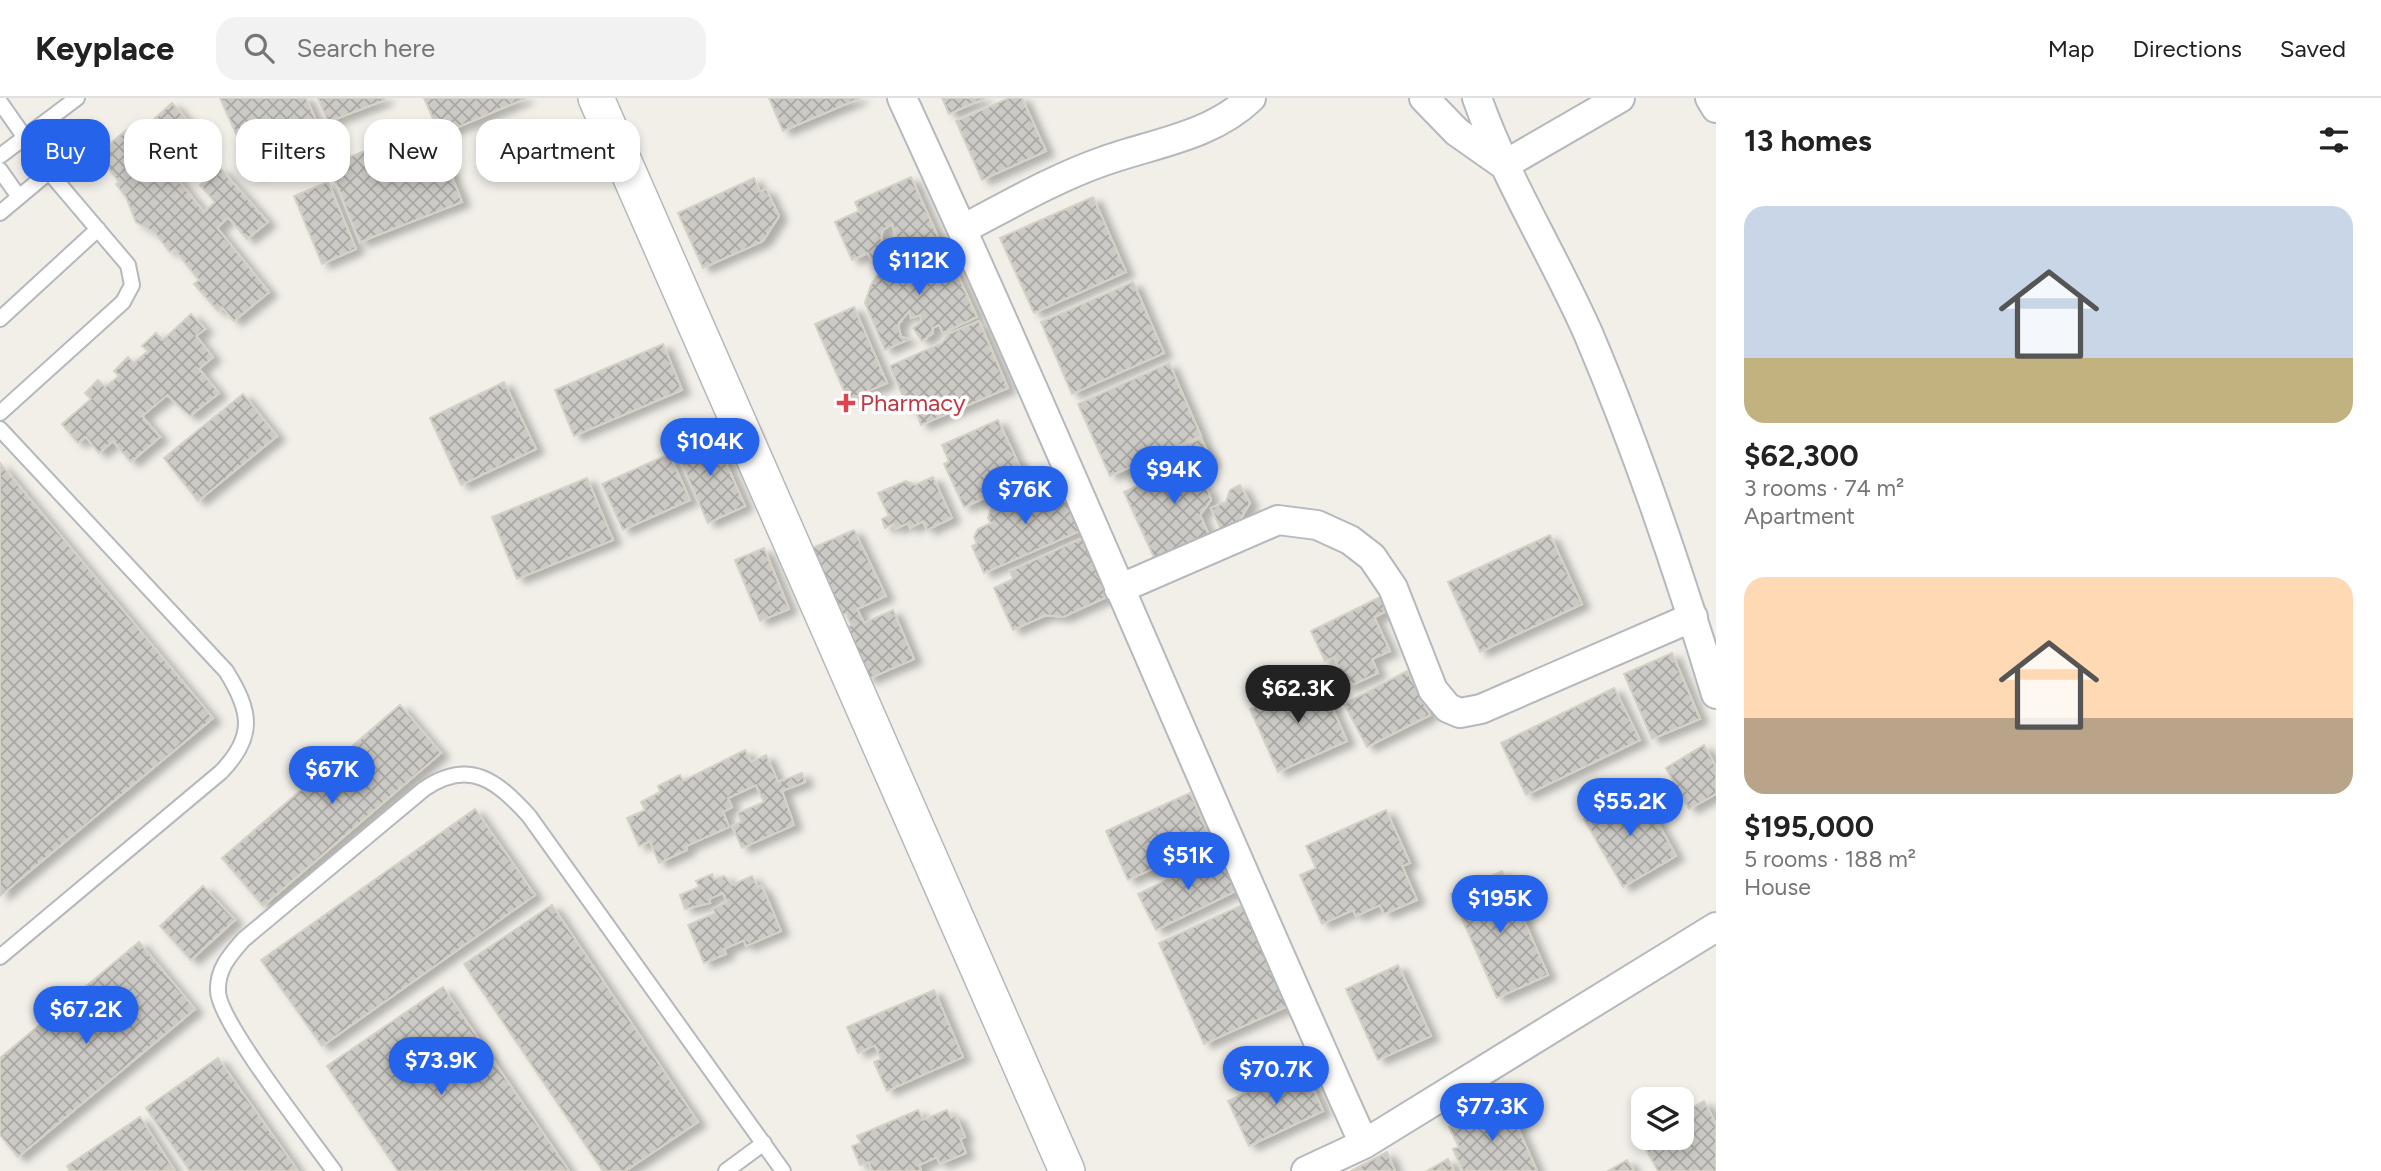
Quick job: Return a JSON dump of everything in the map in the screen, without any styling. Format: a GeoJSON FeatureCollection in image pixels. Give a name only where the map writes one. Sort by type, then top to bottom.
{"type":"FeatureCollection","features":[{"type":"Feature","properties":{"kind":"street"},"geometry":{"type":"LineString","coordinates":[[596,98],[1067,1171]]}},
{"type":"Feature","properties":{"kind":"street"},"geometry":{"type":"LineString","coordinates":[[902,98],[963,229],[1237,863],[1364,1144]]}},
{"type":"Feature","properties":{"kind":"street"},"geometry":{"type":"LineString","coordinates":[[963,229],[1049,184],[1102,161],[1198,132],[1222,121],[1251,98]]}},
{"type":"Feature","properties":{"kind":"street"},"geometry":{"type":"LineString","coordinates":[[1424,98],[1457,132],[1504,165]]}},
{"type":"Feature","properties":{"kind":"street"},"geometry":{"type":"LineString","coordinates":[[1477,98],[1504,165],[1553,258],[1588,334],[1636,456],[1693,617],[1716,694]]}},
{"type":"Feature","properties":{"kind":"street"},"geometry":{"type":"LineString","coordinates":[[1504,165],[1620,98]]}},
{"type":"Feature","properties":{"kind":"street"},"geometry":{"type":"LineString","coordinates":[[1710,98],[1716,108]]}},
{"type":"Feature","properties":{"kind":"street"},"geometry":{"type":"LineString","coordinates":[[1119,589],[1278,520],[1317,525],[1350,540],[1372,557],[1393,588],[1433,690],[1448,708],[1460,713],[1480,709],[1693,617]]}},
{"type":"Feature","properties":{"kind":"street"},"geometry":{"type":"LineString","coordinates":[[1306,1171],[1364,1144],[1716,927]]}},
{"type":"Feature","properties":{"kind":"lane"},"geometry":{"type":"LineString","coordinates":[[48,119],[77,98]]}},
{"type":"Feature","properties":{"kind":"lane"},"geometry":{"type":"LineString","coordinates":[[0,102],[21,134]]}},
{"type":"Feature","properties":{"kind":"lane"},"geometry":{"type":"LineString","coordinates":[[0,156],[21,139]]}},
{"type":"Feature","properties":{"kind":"lane"},"geometry":{"type":"LineString","coordinates":[[0,170],[19,197]]}},
{"type":"Feature","properties":{"kind":"lane"},"geometry":{"type":"LineString","coordinates":[[0,213],[37,182]]}},
{"type":"Feature","properties":{"kind":"lane"},"geometry":{"type":"LineString","coordinates":[[0,413],[128,295],[132,285],[128,265],[58,182]]}},
{"type":"Feature","properties":{"kind":"lane"},"geometry":{"type":"LineString","coordinates":[[0,319],[98,229]]}},
{"type":"Feature","properties":{"kind":"lane"},"geometry":{"type":"LineString","coordinates":[[0,429],[226,671],[241,695],[248,716],[238,755],[221,772],[0,957]]}},
{"type":"Feature","properties":{"kind":"lane"},"geometry":{"type":"LineString","coordinates":[[334,1171],[233,1029],[218,994],[219,975],[243,940],[413,798],[435,782],[462,774],[492,781],[507,792],[529,816],[783,1171]]}},
{"type":"Feature","properties":{"kind":"lane"},"geometry":{"type":"LineString","coordinates":[[726,1171],[764,1143]]}},
{"type":"Feature","properties":{"kind":"building"},"geometry":{"type":"Polygon","coordinates":[[[220,98],[306,98],[315,119],[236,119],[236,134],[220,98]]]}},
{"type":"Feature","properties":{"kind":"building"},"geometry":{"type":"Polygon","coordinates":[[[318,98],[385,100],[336,119],[327,119],[318,98]]]}},
{"type":"Feature","properties":{"kind":"building"},"geometry":{"type":"Polygon","coordinates":[[[424,98],[526,98],[462,126],[462,119],[433,119],[424,98]]]}},
{"type":"Feature","properties":{"kind":"building"},"geometry":{"type":"Polygon","coordinates":[[[769,98],[860,98],[783,131],[769,98]]]}},
{"type":"Feature","properties":{"kind":"building"},"geometry":{"type":"Polygon","coordinates":[[[942,98],[985,98],[949,114],[942,98]]]}},
{"type":"Feature","properties":{"kind":"building"},"geometry":{"type":"Polygon","coordinates":[[[1009,98],[1022,98],[1046,151],[982,180],[956,121],[1009,98]]]}},
{"type":"Feature","properties":{"kind":"building"},"geometry":{"type":"Polygon","coordinates":[[[172,103],[186,119],[154,119],[172,103]]]}},
{"type":"Feature","properties":{"kind":"building"},"geometry":{"type":"Polygon","coordinates":[[[124,132],[124,182],[180,182],[204,212],[215,202],[200,185],[204,182],[222,182],[222,170],[268,222],[247,239],[228,217],[217,228],[269,292],[234,321],[222,307],[218,311],[194,284],[199,280],[174,249],[170,252],[155,233],[136,222],[126,197],[116,184],[119,182],[110,171],[110,144],[124,132]]]}},
{"type":"Feature","properties":{"kind":"building"},"geometry":{"type":"Polygon","coordinates":[[[364,151],[364,182],[454,182],[462,202],[360,242],[336,182],[350,182],[350,157],[364,151]]]}},
{"type":"Feature","properties":{"kind":"building"},"geometry":{"type":"Polygon","coordinates":[[[911,177],[938,237],[902,253],[892,224],[883,230],[881,238],[888,253],[871,260],[868,253],[852,260],[835,222],[859,211],[855,202],[911,177]]]}},
{"type":"Feature","properties":{"kind":"building"},"geometry":{"type":"Polygon","coordinates":[[[754,178],[760,192],[766,189],[779,216],[763,241],[703,268],[678,213],[754,178]]]}},
{"type":"Feature","properties":{"kind":"building"},"geometry":{"type":"Polygon","coordinates":[[[328,182],[356,249],[322,264],[294,196],[328,182]]]}},
{"type":"Feature","properties":{"kind":"building"},"geometry":{"type":"Polygon","coordinates":[[[1093,197],[1126,272],[1034,313],[1000,238],[1093,197]]]}},
{"type":"Feature","properties":{"kind":"building"},"geometry":{"type":"Polygon","coordinates":[[[943,243],[977,317],[943,333],[939,325],[932,328],[933,333],[922,341],[913,328],[922,321],[920,315],[911,318],[909,311],[898,325],[901,337],[909,339],[885,350],[865,303],[871,285],[879,272],[943,243]]]}},
{"type":"Feature","properties":{"kind":"building"},"geometry":{"type":"Polygon","coordinates":[[[1133,282],[1164,353],[1072,394],[1041,322],[1133,282]]]}},
{"type":"Feature","properties":{"kind":"building"},"geometry":{"type":"Polygon","coordinates":[[[854,307],[887,383],[848,400],[815,324],[854,307]]]}},
{"type":"Feature","properties":{"kind":"building"},"geometry":{"type":"Polygon","coordinates":[[[191,314],[205,329],[196,336],[213,357],[199,369],[219,393],[190,416],[167,395],[142,416],[160,437],[131,462],[113,441],[99,453],[86,437],[78,443],[62,424],[91,399],[85,393],[98,380],[105,387],[119,376],[114,371],[128,357],[134,363],[148,351],[142,346],[156,333],[163,340],[191,314]]]}},
{"type":"Feature","properties":{"kind":"building"},"geometry":{"type":"Polygon","coordinates":[[[979,321],[1008,388],[921,425],[914,407],[908,409],[890,366],[942,343],[948,334],[979,321]]]}},
{"type":"Feature","properties":{"kind":"building"},"geometry":{"type":"Polygon","coordinates":[[[663,344],[682,390],[574,436],[555,390],[663,344]]]}},
{"type":"Feature","properties":{"kind":"building"},"geometry":{"type":"Polygon","coordinates":[[[1169,363],[1201,436],[1110,476],[1078,404],[1169,363]]]}},
{"type":"Feature","properties":{"kind":"building"},"geometry":{"type":"Polygon","coordinates":[[[504,382],[536,449],[461,485],[430,418],[504,382]]]}},
{"type":"Feature","properties":{"kind":"building"},"geometry":{"type":"Polygon","coordinates":[[[243,394],[277,436],[198,501],[164,458],[243,394]]]}},
{"type":"Feature","properties":{"kind":"building"},"geometry":{"type":"Polygon","coordinates":[[[998,420],[1026,480],[964,507],[944,464],[949,461],[942,445],[998,420]]]}},
{"type":"Feature","properties":{"kind":"building"},"geometry":{"type":"Polygon","coordinates":[[[713,434],[745,506],[708,523],[676,451],[713,434]]]}},
{"type":"Feature","properties":{"kind":"building"},"geometry":{"type":"Polygon","coordinates":[[[1201,438],[1212,461],[1193,470],[1201,489],[1207,488],[1211,500],[1200,515],[1212,542],[1158,566],[1124,492],[1179,467],[1172,451],[1201,438]]]}},
{"type":"Feature","properties":{"kind":"building"},"geometry":{"type":"Polygon","coordinates":[[[669,454],[690,500],[623,530],[602,484],[669,454]]]}},
{"type":"Feature","properties":{"kind":"building"},"geometry":{"type":"Polygon","coordinates":[[[0,463],[213,718],[0,896],[0,463]]]}},
{"type":"Feature","properties":{"kind":"building"},"geometry":{"type":"Polygon","coordinates":[[[933,477],[952,518],[927,530],[923,521],[910,528],[908,523],[895,529],[893,524],[885,528],[882,519],[889,516],[878,493],[906,481],[915,485],[933,477]]]}},
{"type":"Feature","properties":{"kind":"building"},"geometry":{"type":"Polygon","coordinates":[[[587,478],[613,540],[517,579],[492,517],[587,478]]]}},
{"type":"Feature","properties":{"kind":"building"},"geometry":{"type":"Polygon","coordinates":[[[1059,478],[1082,530],[984,573],[972,546],[977,544],[974,537],[978,529],[991,523],[988,518],[991,508],[1059,478]]]}},
{"type":"Feature","properties":{"kind":"building"},"geometry":{"type":"Polygon","coordinates":[[[1240,485],[1250,503],[1235,528],[1223,534],[1211,508],[1226,502],[1230,490],[1240,485]]]}},
{"type":"Feature","properties":{"kind":"building"},"geometry":{"type":"Polygon","coordinates":[[[854,530],[886,596],[857,609],[864,623],[893,610],[914,659],[868,679],[845,628],[851,625],[846,613],[843,615],[835,598],[832,599],[810,549],[854,530]]]}},
{"type":"Feature","properties":{"kind":"building"},"geometry":{"type":"Polygon","coordinates":[[[1550,535],[1582,604],[1480,652],[1448,582],[1550,535]]]}},
{"type":"Feature","properties":{"kind":"building"},"geometry":{"type":"Polygon","coordinates":[[[1087,536],[1113,594],[1063,617],[1046,615],[1013,630],[994,588],[1013,579],[1010,571],[1087,536]]]}},
{"type":"Feature","properties":{"kind":"building"},"geometry":{"type":"Polygon","coordinates":[[[764,548],[789,609],[760,621],[735,560],[764,548]]]}},
{"type":"Feature","properties":{"kind":"building"},"geometry":{"type":"Polygon","coordinates":[[[1380,597],[1387,611],[1374,617],[1390,651],[1372,659],[1378,673],[1348,687],[1334,657],[1325,661],[1311,631],[1380,597]]]}},
{"type":"Feature","properties":{"kind":"building"},"geometry":{"type":"Polygon","coordinates":[[[1672,653],[1700,719],[1652,739],[1624,674],[1672,653]]]}},
{"type":"Feature","properties":{"kind":"building"},"geometry":{"type":"Polygon","coordinates":[[[1407,671],[1430,715],[1367,747],[1344,704],[1407,671]]]}},
{"type":"Feature","properties":{"kind":"building"},"geometry":{"type":"Polygon","coordinates":[[[1319,678],[1347,741],[1278,772],[1250,709],[1319,678]]]}},
{"type":"Feature","properties":{"kind":"building"},"geometry":{"type":"Polygon","coordinates":[[[1614,688],[1640,740],[1526,795],[1501,743],[1614,688]]]}},
{"type":"Feature","properties":{"kind":"building"},"geometry":{"type":"Polygon","coordinates":[[[400,705],[441,753],[263,906],[222,858],[400,705]]]}},
{"type":"Feature","properties":{"kind":"building"},"geometry":{"type":"Polygon","coordinates":[[[1704,745],[1716,767],[1716,794],[1689,809],[1666,768],[1704,745]]]}},
{"type":"Feature","properties":{"kind":"building"},"geometry":{"type":"Polygon","coordinates":[[[745,750],[751,762],[766,755],[778,782],[802,773],[805,782],[782,791],[794,825],[742,848],[732,826],[741,822],[738,813],[764,802],[756,785],[728,798],[732,807],[723,812],[729,827],[686,846],[687,850],[659,863],[650,841],[639,846],[627,818],[645,810],[641,802],[660,792],[658,786],[680,775],[683,781],[745,750]]]}},
{"type":"Feature","properties":{"kind":"building"},"geometry":{"type":"Polygon","coordinates":[[[1639,789],[1676,856],[1623,887],[1584,819],[1639,789]]]}},
{"type":"Feature","properties":{"kind":"building"},"geometry":{"type":"Polygon","coordinates":[[[1190,793],[1212,842],[1128,880],[1106,831],[1190,793]]]}},
{"type":"Feature","properties":{"kind":"building"},"geometry":{"type":"Polygon","coordinates":[[[475,809],[535,895],[322,1046],[261,960],[475,809]]]}},
{"type":"Feature","properties":{"kind":"building"},"geometry":{"type":"Polygon","coordinates":[[[1386,810],[1410,863],[1402,866],[1417,900],[1384,914],[1380,905],[1356,916],[1353,910],[1322,924],[1300,875],[1316,868],[1306,846],[1386,810]]]}},
{"type":"Feature","properties":{"kind":"building"},"geometry":{"type":"Polygon","coordinates":[[[1220,854],[1238,890],[1156,930],[1138,894],[1220,854]]]}},
{"type":"Feature","properties":{"kind":"building"},"geometry":{"type":"Polygon","coordinates":[[[1502,871],[1548,975],[1497,998],[1451,894],[1502,871]]]}},
{"type":"Feature","properties":{"kind":"building"},"geometry":{"type":"Polygon","coordinates":[[[712,874],[714,880],[724,876],[732,885],[752,876],[758,888],[761,886],[765,893],[781,931],[746,946],[744,940],[724,949],[726,954],[704,963],[688,925],[715,913],[713,909],[727,902],[723,893],[709,899],[710,903],[685,909],[680,895],[699,887],[696,881],[712,874]]]}},
{"type":"Feature","properties":{"kind":"building"},"geometry":{"type":"Polygon","coordinates":[[[203,886],[235,920],[191,960],[160,926],[203,886]]]}},
{"type":"Feature","properties":{"kind":"building"},"geometry":{"type":"Polygon","coordinates":[[[552,905],[698,1122],[625,1171],[603,1171],[464,964],[552,905]]]}},
{"type":"Feature","properties":{"kind":"building"},"geometry":{"type":"Polygon","coordinates":[[[1242,905],[1288,1006],[1204,1044],[1159,943],[1242,905]]]}},
{"type":"Feature","properties":{"kind":"building"},"geometry":{"type":"Polygon","coordinates":[[[139,942],[195,1009],[18,1157],[0,1135],[0,1058],[139,942]]]}},
{"type":"Feature","properties":{"kind":"building"},"geometry":{"type":"Polygon","coordinates":[[[1398,965],[1431,1036],[1378,1060],[1346,989],[1398,965]]]}},
{"type":"Feature","properties":{"kind":"building"},"geometry":{"type":"Polygon","coordinates":[[[443,987],[569,1171],[398,1171],[327,1066],[443,987]]]}},
{"type":"Feature","properties":{"kind":"building"},"geometry":{"type":"Polygon","coordinates":[[[934,990],[963,1057],[887,1091],[874,1062],[881,1059],[875,1045],[858,1053],[847,1027],[934,990]]]}},
{"type":"Feature","properties":{"kind":"building"},"geometry":{"type":"Polygon","coordinates":[[[218,1058],[298,1171],[190,1171],[146,1108],[218,1058]]]}},
{"type":"Feature","properties":{"kind":"building"},"geometry":{"type":"Polygon","coordinates":[[[1303,1066],[1323,1111],[1249,1146],[1228,1101],[1303,1066]]]}},
{"type":"Feature","properties":{"kind":"building"},"geometry":{"type":"Polygon","coordinates":[[[1506,1101],[1537,1171],[1463,1171],[1453,1149],[1459,1147],[1449,1127],[1506,1101]]]}},
{"type":"Feature","properties":{"kind":"building"},"geometry":{"type":"Polygon","coordinates":[[[1704,1101],[1716,1124],[1716,1171],[1658,1171],[1647,1150],[1694,1150],[1694,1106],[1704,1101]]]}},
{"type":"Feature","properties":{"kind":"building"},"geometry":{"type":"Polygon","coordinates":[[[918,1110],[923,1120],[947,1110],[951,1118],[956,1116],[965,1137],[960,1139],[966,1153],[940,1164],[937,1157],[919,1165],[921,1171],[872,1171],[869,1162],[860,1165],[852,1146],[861,1143],[857,1136],[918,1110]]]}},
{"type":"Feature","properties":{"kind":"building"},"geometry":{"type":"Polygon","coordinates":[[[140,1117],[175,1171],[70,1171],[67,1166],[140,1117]]]}},
{"type":"Feature","properties":{"kind":"building"},"geometry":{"type":"Polygon","coordinates":[[[1387,1152],[1395,1171],[1351,1171],[1387,1152]]]}},
{"type":"Feature","properties":{"kind":"building"},"geometry":{"type":"Polygon","coordinates":[[[1448,1159],[1454,1171],[1427,1171],[1448,1159]]]}},
{"type":"Feature","properties":{"kind":"building"},"geometry":{"type":"Polygon","coordinates":[[[1627,1160],[1634,1171],[1608,1171],[1627,1160]]]}},
{"type":"Feature","properties":{"kind":"place","name":"Pharmacy"},"geometry":{"type":"Point","coordinates":[846,403]}}]}
